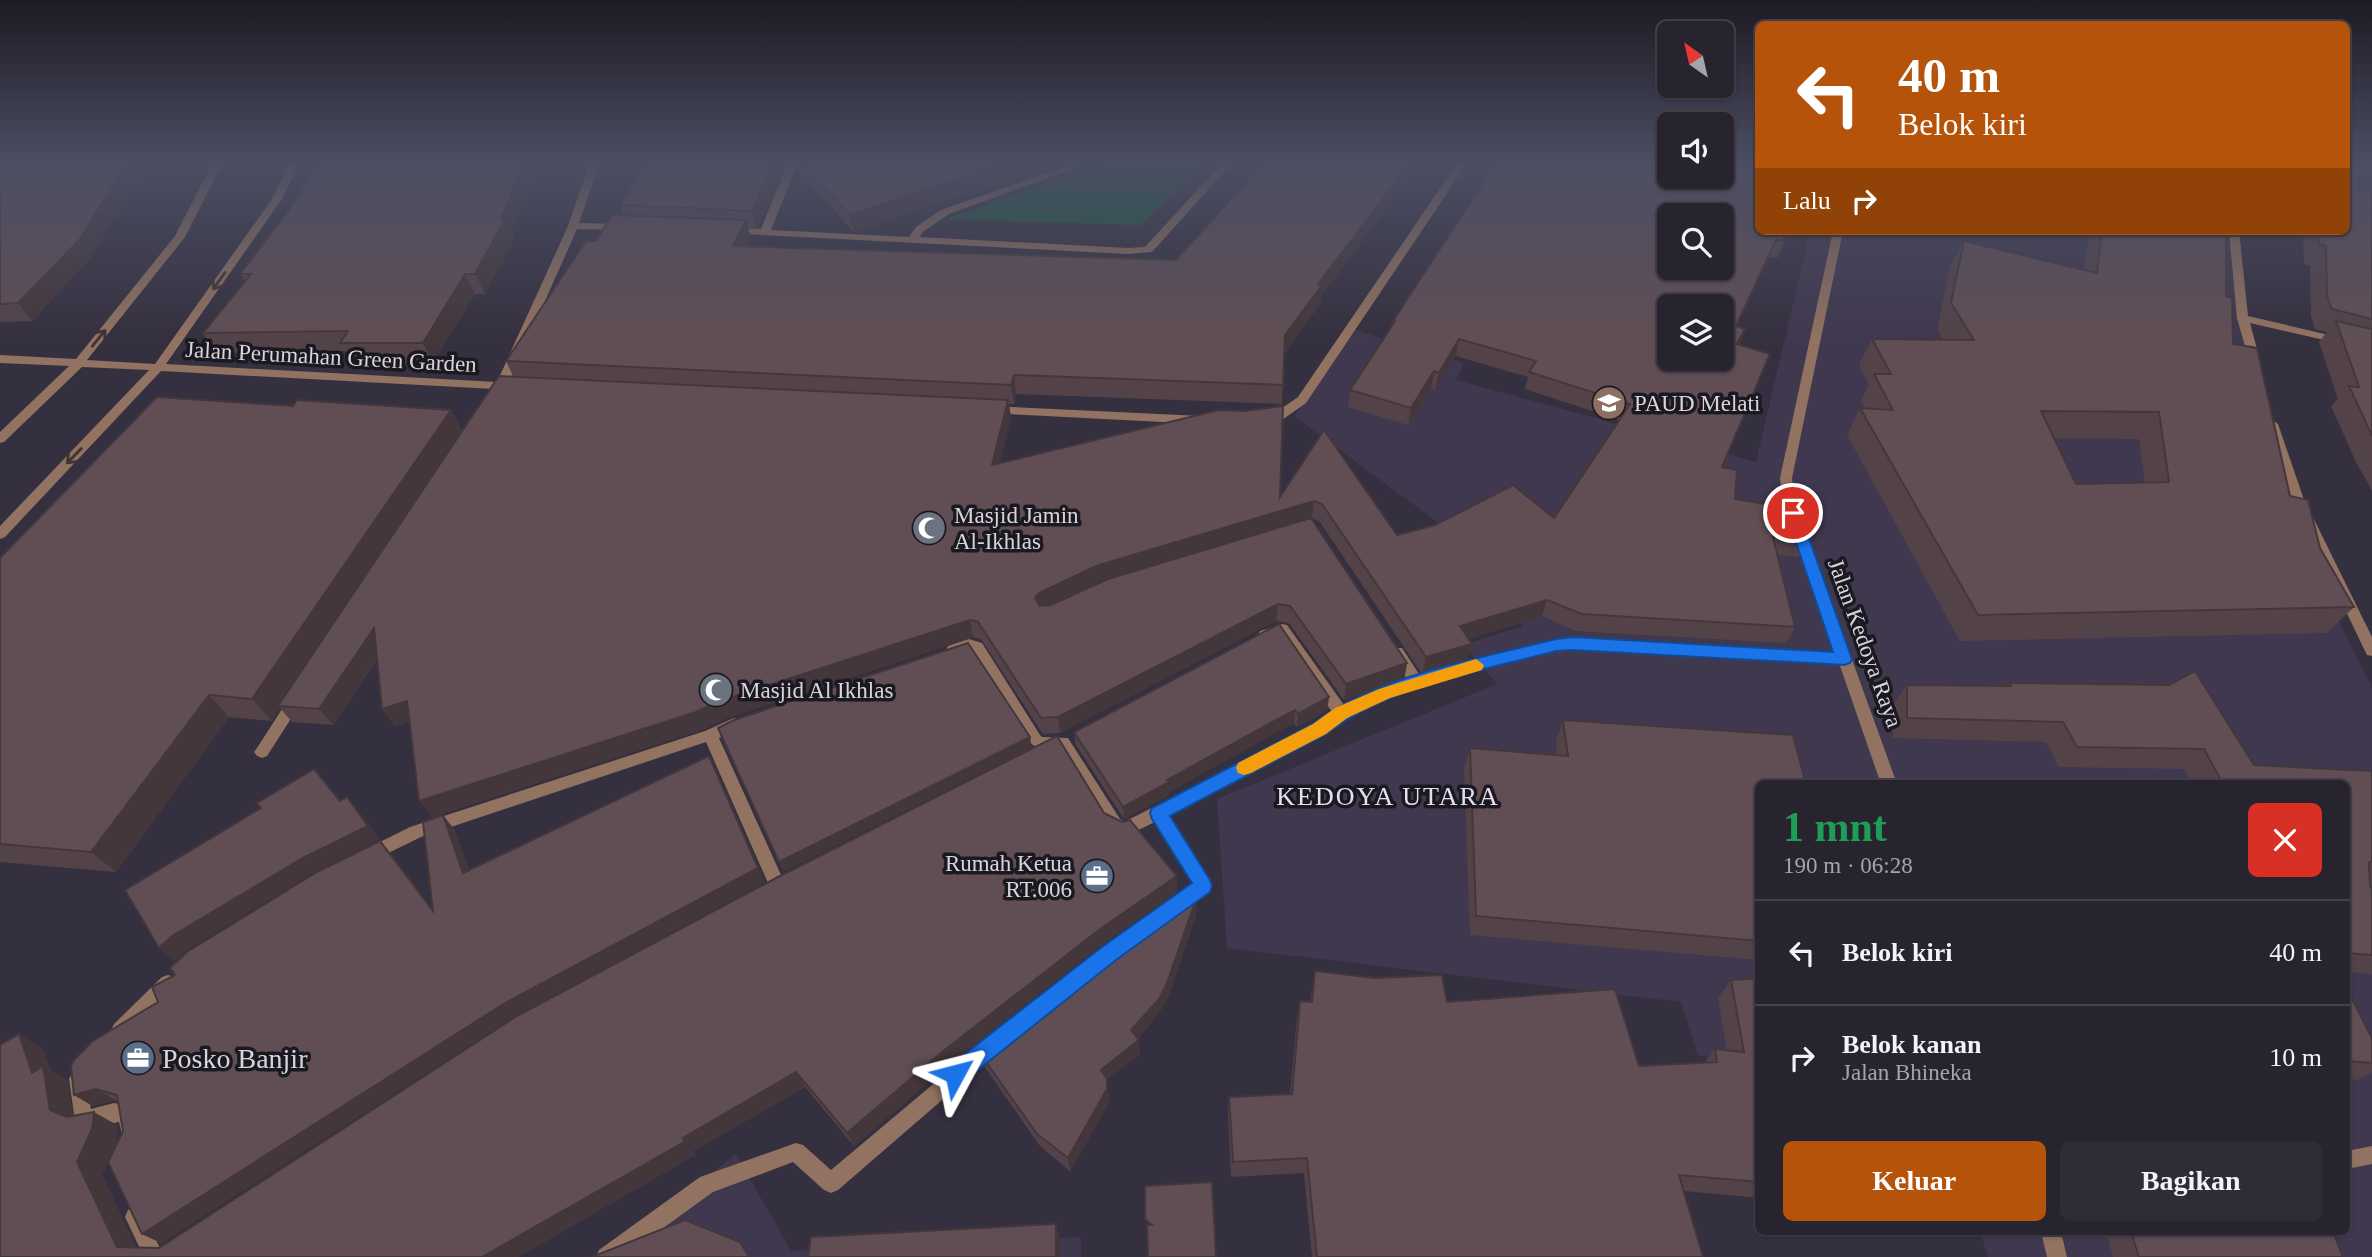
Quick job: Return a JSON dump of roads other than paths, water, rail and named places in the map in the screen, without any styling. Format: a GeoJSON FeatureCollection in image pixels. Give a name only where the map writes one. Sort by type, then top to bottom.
{"type":"FeatureCollection","features":[{"type":"Feature","properties":{"kind":"street"},"geometry":{"type":"LineString","coordinates":[[0,439],[78,364],[180,237],[188,221]]}},
{"type":"Feature","properties":{"kind":"street","name":"Jalan Perumahan Green Garden"},"geometry":{"type":"LineString","coordinates":[[0,534],[158,369],[262,221]]}},
{"type":"Feature","properties":{"kind":"street","name":"Jalan Perumahan Green Garden"},"geometry":{"type":"LineString","coordinates":[[488,409],[510,386],[575,221]]}},
{"type":"Feature","properties":{"kind":"street"},"geometry":{"type":"LineString","coordinates":[[765,233],[770,221]]}},
{"type":"Feature","properties":{"kind":"street"},"geometry":{"type":"LineString","coordinates":[[913,239],[930,221]]}},
{"type":"Feature","properties":{"kind":"street"},"geometry":{"type":"LineString","coordinates":[[724,231],[1128,251],[1148,250],[1175,221]]}},
{"type":"Feature","properties":{"kind":"street"},"geometry":{"type":"LineString","coordinates":[[1255,420],[1278,416],[1302,400],[1423,221]]}},
{"type":"Feature","properties":{"kind":"street"},"geometry":{"type":"LineString","coordinates":[[573,226],[628,228]]}},
{"type":"Feature","properties":{"kind":"street","name":"Jalan Kedoya Raya"},"geometry":{"type":"LineString","coordinates":[[1837,235],[1786,478],[1788,499],[1797,528],[1888,780]]}},
{"type":"Feature","properties":{"kind":"street"},"geometry":{"type":"LineString","coordinates":[[2234,235],[2243,318],[2259,378]]}},
{"type":"Feature","properties":{"kind":"street"},"geometry":{"type":"LineString","coordinates":[[2243,318],[2372,348]]}},
{"type":"Feature","properties":{"kind":"street","name":"Jalan Perumahan Green Garden"},"geometry":{"type":"LineString","coordinates":[[0,359],[510,386]]}},
{"type":"Feature","properties":{"kind":"street"},"geometry":{"type":"LineString","coordinates":[[983,409],[1217,421]]}},
{"type":"Feature","properties":{"kind":"street"},"geometry":{"type":"LineString","coordinates":[[2269,414],[2298,497],[2372,650]]}},
{"type":"Feature","properties":{"kind":"street"},"geometry":{"type":"LineString","coordinates":[[1252,642],[1282,629],[1341,713]]}},
{"type":"Feature","properties":{"kind":"street"},"geometry":{"type":"LineString","coordinates":[[1388,638],[1417,683]]}},
{"type":"Feature","properties":{"kind":"street"},"geometry":{"type":"LineString","coordinates":[[1069,739],[1114,824],[1124,830],[1320,729],[1341,713],[1417,683],[1544,647],[1573,643],[1844,659]]}},
{"type":"Feature","properties":{"kind":"street"},"geometry":{"type":"LineString","coordinates":[[934,658],[974,644],[1039,743],[1069,739]]}},
{"type":"Feature","properties":{"kind":"street"},"geometry":{"type":"LineString","coordinates":[[262,752],[307,683]]}},
{"type":"Feature","properties":{"kind":"street"},"geometry":{"type":"LineString","coordinates":[[358,861],[416,832],[710,735],[746,720]]}},
{"type":"Feature","properties":{"kind":"street"},"geometry":{"type":"LineString","coordinates":[[710,735],[784,882],[754,899]]}},
{"type":"Feature","properties":{"kind":"street"},"geometry":{"type":"LineString","coordinates":[[1026,760],[1069,739]]}},
{"type":"Feature","properties":{"kind":"street"},"geometry":{"type":"LineString","coordinates":[[1158,813],[1203,886],[1161,916]]}},
{"type":"Feature","properties":{"kind":"street"},"geometry":{"type":"LineString","coordinates":[[112,1038],[176,975]]}},
{"type":"Feature","properties":{"kind":"street"},"geometry":{"type":"LineString","coordinates":[[606,1257],[707,1184],[796,1152],[831,1183],[955,1074],[1010,1031]]}},
{"type":"Feature","properties":{"kind":"street"},"geometry":{"type":"LineString","coordinates":[[84,1064],[78,1077],[82,1114],[90,1119],[114,1112],[125,1114],[132,1136],[131,1143]]}},
{"type":"Feature","properties":{"kind":"street"},"geometry":{"type":"LineString","coordinates":[[2350,1159],[2372,1155]]}},
{"type":"Feature","properties":{"kind":"street"},"geometry":{"type":"LineString","coordinates":[[128,1202],[154,1257]]}},
{"type":"Feature","properties":{"kind":"street"},"geometry":{"type":"LineString","coordinates":[[2052,1235],[2057,1257]]}},
{"type":"Feature","properties":{"kind":"place","name":"PAUD Melati"},"geometry":{"type":"Point","coordinates":[1609,403]}},
{"type":"Feature","properties":{"kind":"place","name":"Masjid Jamin Al-Ikhlas"},"geometry":{"type":"Point","coordinates":[929,528]}},
{"type":"Feature","properties":{"kind":"place","name":"Masjid Al Ikhlas"},"geometry":{"type":"Point","coordinates":[716,690]}},
{"type":"Feature","properties":{"kind":"place","name":"Rumah Ketua RT.006"},"geometry":{"type":"Point","coordinates":[1097,876]}},
{"type":"Feature","properties":{"kind":"place","name":"Posko Banjir"},"geometry":{"type":"Point","coordinates":[138,1058]}},
{"type":"Feature","properties":{"kind":"district","name":"KEDOYA UTARA"},"geometry":{"type":"Point","coordinates":[1388,796]}}]}
